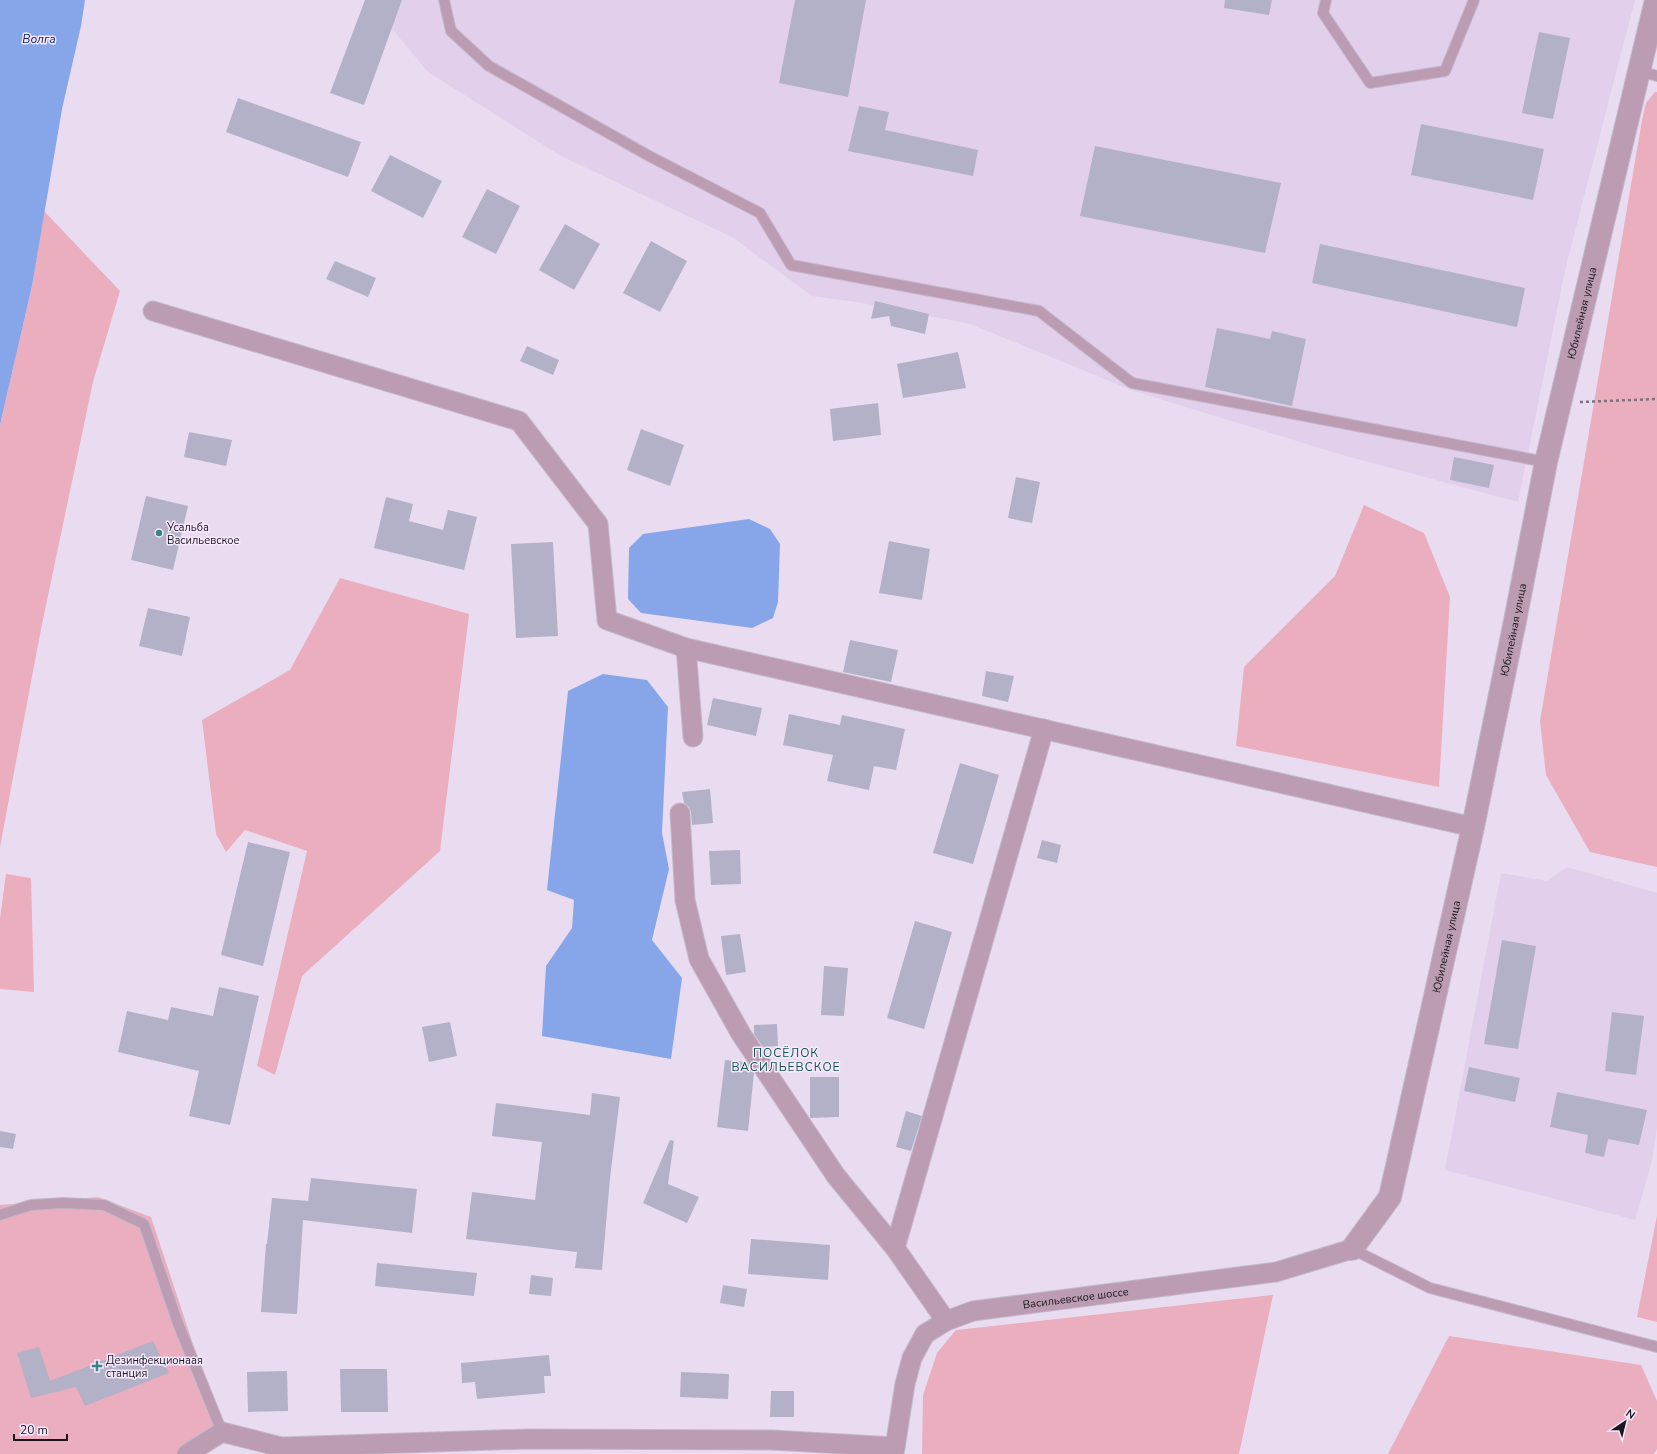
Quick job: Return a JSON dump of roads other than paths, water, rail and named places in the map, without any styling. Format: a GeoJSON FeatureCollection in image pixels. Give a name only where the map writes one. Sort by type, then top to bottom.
{"type":"FeatureCollection","features":[{"type":"Feature","properties":{"kind":"street","name":"Юбилейная улица"},"geometry":{"type":"LineString","coordinates":[[1352,1249],[1390,1197],[1473,827],[1546,462],[1560,402],[1648,73],[1655,11]]}},
{"type":"Feature","properties":{"kind":"street"},"geometry":{"type":"LineString","coordinates":[[153,311],[518,421],[598,524],[607,620],[686,648],[1473,827]]}},
{"type":"Feature","properties":{"kind":"street"},"geometry":{"type":"LineString","coordinates":[[686,648],[694,737]]}},
{"type":"Feature","properties":{"kind":"street"},"geometry":{"type":"LineString","coordinates":[[895,1248],[1044,729]]}},
{"type":"Feature","properties":{"kind":"street"},"geometry":{"type":"LineString","coordinates":[[680,813],[685,900],[699,959],[741,1034],[836,1176],[895,1248],[946,1321]]}},
{"type":"Feature","properties":{"kind":"street","name":"Васильевское шоссе"},"geometry":{"type":"LineString","coordinates":[[894,1450],[905,1384],[912,1358],[925,1334],[946,1321],[973,1311],[1276,1272],[1352,1249]]}},
{"type":"Feature","properties":{"kind":"street"},"geometry":{"type":"LineString","coordinates":[[187,1454],[222,1432],[281,1446],[770,1447],[894,1450]]}},
{"type":"Feature","properties":{"kind":"lane"},"geometry":{"type":"LineString","coordinates":[[444,0],[451,31],[489,66],[651,157],[760,212],[791,265],[1040,311],[1132,383],[1546,462]]}},
{"type":"Feature","properties":{"kind":"lane"},"geometry":{"type":"LineString","coordinates":[[1326,0],[1323,13],[1370,83],[1445,71],[1474,0]]}},
{"type":"Feature","properties":{"kind":"lane"},"geometry":{"type":"LineString","coordinates":[[0,1215],[31,1205],[62,1203],[104,1205],[144,1224],[177,1322],[222,1432]]}},
{"type":"Feature","properties":{"kind":"lane"},"geometry":{"type":"LineString","coordinates":[[1352,1249],[1430,1288],[1657,1347]]}},
{"type":"Feature","properties":{"kind":"water","name":"Волга"},"geometry":{"type":"Polygon","coordinates":[[[0,0],[85,0],[81,26],[62,109],[32,286],[0,425],[0,0]]]}},
{"type":"Feature","properties":{"kind":"water"},"geometry":{"type":"Polygon","coordinates":[[[749,519],[770,529],[780,544],[778,602],[773,618],[752,628],[641,613],[628,599],[629,548],[643,534],[749,519]]]}},
{"type":"Feature","properties":{"kind":"water"},"geometry":{"type":"Polygon","coordinates":[[[603,674],[647,680],[668,707],[662,833],[669,869],[652,940],[682,978],[671,1059],[542,1036],[546,966],[572,928],[574,900],[547,890],[568,691],[603,674]]]}},
{"type":"Feature","properties":{"kind":"place","name":"Усальба Васильевское"},"geometry":{"type":"Point","coordinates":[159,533]}},
{"type":"Feature","properties":{"kind":"place","name":"Дезинфекционаая станция"},"geometry":{"type":"Point","coordinates":[97,1366]}},
{"type":"Feature","properties":{"kind":"district","name":"ПОСЁЛОК ВАСИЛЬЕВСКОЕ"},"geometry":{"type":"Point","coordinates":[786,1060]}}]}
